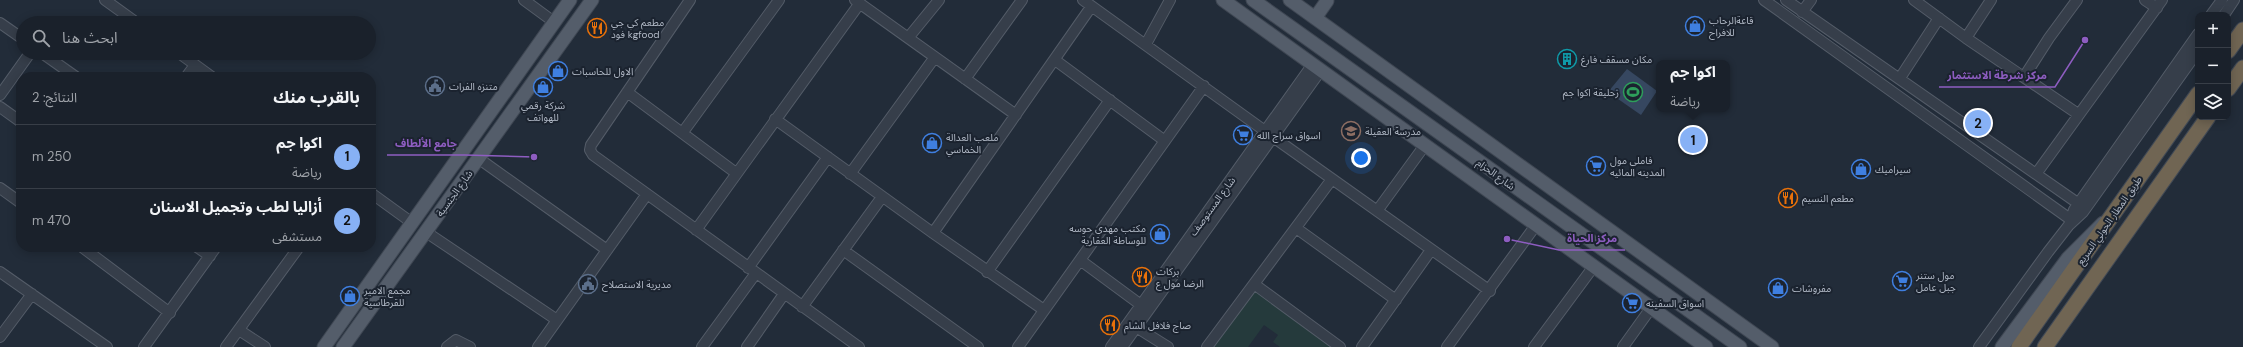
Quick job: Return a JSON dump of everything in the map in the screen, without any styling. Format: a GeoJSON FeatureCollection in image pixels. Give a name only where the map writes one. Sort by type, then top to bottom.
{"type":"FeatureCollection","features":[{"type":"Feature","properties":{"kind":"highway"},"geometry":{"type":"LineString","coordinates":[[2230,48],[2243,30]]}},
{"type":"Feature","properties":{"kind":"highway"},"geometry":{"type":"LineString","coordinates":[[2231,85],[2243,68]]}},
{"type":"Feature","properties":{"kind":"highway","name":"طريق المطار الحولي السريع"},"geometry":{"type":"LineString","coordinates":[[2019,347],[2195,98]]}},
{"type":"Feature","properties":{"kind":"highway","name":"طريق المطار الحولي السريع"},"geometry":{"type":"LineString","coordinates":[[2045,347],[2206,120]]}},
{"type":"Feature","properties":{"kind":"main road","name":"شارع الجنسية"},"geometry":{"type":"LineString","coordinates":[[324,347],[493,106],[570,0]]}},
{"type":"Feature","properties":{"kind":"main road","name":"شارع الجنسية"},"geometry":{"type":"LineString","coordinates":[[343,347],[592,0]]}},
{"type":"Feature","properties":{"kind":"main road"},"geometry":{"type":"LineString","coordinates":[[1223,0],[1706,347]]}},
{"type":"Feature","properties":{"kind":"main road","name":"شارع الحزام"},"geometry":{"type":"LineString","coordinates":[[1253,0],[1740,347]]}},
{"type":"Feature","properties":{"kind":"main road","name":"شارع الحزام"},"geometry":{"type":"LineString","coordinates":[[1290,0],[1772,347]]}},
{"type":"Feature","properties":{"kind":"main road"},"geometry":{"type":"LineString","coordinates":[[1315,18],[1327,1]]}},
{"type":"Feature","properties":{"kind":"main road"},"geometry":{"type":"LineString","coordinates":[[1398,103],[1406,104],[1411,100],[1413,94],[1409,87]]}},
{"type":"Feature","properties":{"kind":"main road"},"geometry":{"type":"LineString","coordinates":[[493,106],[507,120]]}},
{"type":"Feature","properties":{"kind":"main road"},"geometry":{"type":"LineString","coordinates":[[1429,125],[1426,120],[1427,112],[1435,108],[1440,109]]}},
{"type":"Feature","properties":{"kind":"main road"},"geometry":{"type":"LineString","coordinates":[[480,125],[495,136]]}},
{"type":"Feature","properties":{"kind":"main road"},"geometry":{"type":"LineString","coordinates":[[1497,197],[1509,182]]}},
{"type":"Feature","properties":{"kind":"main road"},"geometry":{"type":"LineString","coordinates":[[2002,347],[2068,258],[2087,236],[2113,214]]}},
{"type":"Feature","properties":{"kind":"main road"},"geometry":{"type":"LineString","coordinates":[[1712,347],[1722,334]]}},
{"type":"Feature","properties":{"kind":"street"},"geometry":{"type":"LineString","coordinates":[[104,0],[127,16]]}},
{"type":"Feature","properties":{"kind":"street"},"geometry":{"type":"LineString","coordinates":[[524,0],[554,22]]}},
{"type":"Feature","properties":{"kind":"street"},"geometry":{"type":"LineString","coordinates":[[690,0],[591,145],[590,150],[593,155],[858,347]]}},
{"type":"Feature","properties":{"kind":"street"},"geometry":{"type":"LineString","coordinates":[[683,132],[779,0]]}},
{"type":"Feature","properties":{"kind":"street"},"geometry":{"type":"LineString","coordinates":[[908,38],[939,0]]}},
{"type":"Feature","properties":{"kind":"street"},"geometry":{"type":"LineString","coordinates":[[965,79],[1022,0]]}},
{"type":"Feature","properties":{"kind":"street"},"geometry":{"type":"LineString","coordinates":[[1083,0],[1490,291]]}},
{"type":"Feature","properties":{"kind":"street"},"geometry":{"type":"LineString","coordinates":[[1146,44],[1170,0]]}},
{"type":"Feature","properties":{"kind":"street"},"geometry":{"type":"LineString","coordinates":[[1764,0],[1990,161],[2070,222]]}},
{"type":"Feature","properties":{"kind":"street"},"geometry":{"type":"LineString","coordinates":[[1786,0],[1900,78],[2078,204]]}},
{"type":"Feature","properties":{"kind":"street"},"geometry":{"type":"LineString","coordinates":[[1802,12],[1810,0]]}},
{"type":"Feature","properties":{"kind":"street"},"geometry":{"type":"LineString","coordinates":[[1966,38],[1991,0]]}},
{"type":"Feature","properties":{"kind":"street"},"geometry":{"type":"LineString","coordinates":[[2024,77],[2049,38],[2077,0]]}},
{"type":"Feature","properties":{"kind":"street"},"geometry":{"type":"LineString","coordinates":[[2036,174],[2159,4],[2145,0]]}},
{"type":"Feature","properties":{"kind":"street"},"geometry":{"type":"LineString","coordinates":[[2213,12],[2222,0]]}},
{"type":"Feature","properties":{"kind":"street"},"geometry":{"type":"LineString","coordinates":[[2226,12],[2234,0]]}},
{"type":"Feature","properties":{"kind":"street"},"geometry":{"type":"LineString","coordinates":[[1916,1],[1966,38],[2078,114]]}},
{"type":"Feature","properties":{"kind":"street"},"geometry":{"type":"LineString","coordinates":[[696,230],[858,2],[1016,115]]}},
{"type":"Feature","properties":{"kind":"street"},"geometry":{"type":"LineString","coordinates":[[933,233],[1092,6]]}},
{"type":"Feature","properties":{"kind":"street"},"geometry":{"type":"LineString","coordinates":[[1900,78],[1939,18]]}},
{"type":"Feature","properties":{"kind":"street"},"geometry":{"type":"LineString","coordinates":[[0,23],[16,34]]}},
{"type":"Feature","properties":{"kind":"street"},"geometry":{"type":"LineString","coordinates":[[1979,347],[2070,222],[2078,204],[2195,38]]}},
{"type":"Feature","properties":{"kind":"street"},"geometry":{"type":"LineString","coordinates":[[2070,222],[2083,212],[2195,55]]}},
{"type":"Feature","properties":{"kind":"street"},"geometry":{"type":"LineString","coordinates":[[850,174],[935,57]]}},
{"type":"Feature","properties":{"kind":"street"},"geometry":{"type":"LineString","coordinates":[[16,72],[25,60]]}},
{"type":"Feature","properties":{"kind":"street"},"geometry":{"type":"LineString","coordinates":[[52,60],[69,72]]}},
{"type":"Feature","properties":{"kind":"street"},"geometry":{"type":"LineString","coordinates":[[188,60],[205,72]]}},
{"type":"Feature","properties":{"kind":"street"},"geometry":{"type":"LineString","coordinates":[[1055,60],[1165,141]]}},
{"type":"Feature","properties":{"kind":"street"},"geometry":{"type":"LineString","coordinates":[[190,72],[195,65]]}},
{"type":"Feature","properties":{"kind":"street","name":"شارع المستوصف"},"geometry":{"type":"LineString","coordinates":[[1122,347],[1179,259],[1317,67]]}},
{"type":"Feature","properties":{"kind":"street"},"geometry":{"type":"LineString","coordinates":[[0,95],[16,73]]}},
{"type":"Feature","properties":{"kind":"street"},"geometry":{"type":"LineString","coordinates":[[1018,347],[1204,86]]}},
{"type":"Feature","properties":{"kind":"street"},"geometry":{"type":"LineString","coordinates":[[627,92],[683,132],[736,173]]}},
{"type":"Feature","properties":{"kind":"street"},"geometry":{"type":"LineString","coordinates":[[987,272],[1110,100]]}},
{"type":"Feature","properties":{"kind":"street"},"geometry":{"type":"LineString","coordinates":[[0,107],[16,118]]}},
{"type":"Feature","properties":{"kind":"street"},"geometry":{"type":"LineString","coordinates":[[776,119],[987,272],[1044,310]]}},
{"type":"Feature","properties":{"kind":"street"},"geometry":{"type":"LineString","coordinates":[[1377,211],[1425,145]]}},
{"type":"Feature","properties":{"kind":"street"},"geometry":{"type":"LineString","coordinates":[[1990,161],[1999,149]]}},
{"type":"Feature","properties":{"kind":"street"},"geometry":{"type":"LineString","coordinates":[[702,347],[828,157]]}},
{"type":"Feature","properties":{"kind":"street"},"geometry":{"type":"LineString","coordinates":[[478,158],[607,250]]}},
{"type":"Feature","properties":{"kind":"street"},"geometry":{"type":"LineString","coordinates":[[1207,347],[1332,179]]}},
{"type":"Feature","properties":{"kind":"street"},"geometry":{"type":"LineString","coordinates":[[0,188],[16,199]]}},
{"type":"Feature","properties":{"kind":"street"},"geometry":{"type":"LineString","coordinates":[[538,347],[647,194]]}},
{"type":"Feature","properties":{"kind":"street"},"geometry":{"type":"LineString","coordinates":[[376,197],[411,222]]}},
{"type":"Feature","properties":{"kind":"street"},"geometry":{"type":"LineString","coordinates":[[802,307],[882,197]]}},
{"type":"Feature","properties":{"kind":"street"},"geometry":{"type":"LineString","coordinates":[[1447,347],[1490,291],[1536,225]]}},
{"type":"Feature","properties":{"kind":"street"},"geometry":{"type":"LineString","coordinates":[[1296,228],[1396,300]]}},
{"type":"Feature","properties":{"kind":"street"},"geometry":{"type":"LineString","coordinates":[[426,232],[557,320]]}},
{"type":"Feature","properties":{"kind":"street"},"geometry":{"type":"LineString","coordinates":[[843,250],[978,347]]}},
{"type":"Feature","properties":{"kind":"street"},"geometry":{"type":"LineString","coordinates":[[1362,347],[1431,250]]}},
{"type":"Feature","properties":{"kind":"street"},"geometry":{"type":"LineString","coordinates":[[89,252],[170,313]]}},
{"type":"Feature","properties":{"kind":"street"},"geometry":{"type":"LineString","coordinates":[[204,252],[210,256]]}},
{"type":"Feature","properties":{"kind":"street"},"geometry":{"type":"LineString","coordinates":[[144,347],[213,252]]}},
{"type":"Feature","properties":{"kind":"street"},"geometry":{"type":"LineString","coordinates":[[226,347],[295,252]]}},
{"type":"Feature","properties":{"kind":"street","name":"شارع المستوصف"},"geometry":{"type":"LineString","coordinates":[[1111,347],[1141,305],[1179,259]]}},
{"type":"Feature","properties":{"kind":"street"},"geometry":{"type":"LineString","coordinates":[[1080,260],[1141,305]]}},
{"type":"Feature","properties":{"kind":"street"},"geometry":{"type":"LineString","coordinates":[[1534,347],[1594,266]]}},
{"type":"Feature","properties":{"kind":"street"},"geometry":{"type":"LineString","coordinates":[[0,272],[107,347]]}},
{"type":"Feature","properties":{"kind":"street"},"geometry":{"type":"LineString","coordinates":[[1254,284],[1340,347]]}},
{"type":"Feature","properties":{"kind":"street"},"geometry":{"type":"LineString","coordinates":[[0,337],[32,294]]}},
{"type":"Feature","properties":{"kind":"street"},"geometry":{"type":"LineString","coordinates":[[746,347],[784,294]]}},
{"type":"Feature","properties":{"kind":"street"},"geometry":{"type":"LineString","coordinates":[[1623,347],[1651,308]]}},
{"type":"Feature","properties":{"kind":"street"},"geometry":{"type":"LineString","coordinates":[[1136,327],[1168,347]]}},
{"type":"Feature","properties":{"kind":"street"},"geometry":{"type":"LineString","coordinates":[[239,330],[265,347]]}},
{"type":"Feature","properties":{"kind":"street"},"geometry":{"type":"LineString","coordinates":[[447,347],[456,340],[470,347]]}},
{"type":"Feature","properties":{"kind":"green space"},"geometry":{"type":"Polygon","coordinates":[[[1254,290],[1332,347],[1280,347],[1273,342],[1278,335],[1264,325],[1248,347],[1213,347],[1254,290]]]}},
{"type":"Feature","properties":{"kind":"water","name":"زحليقة اكوا جم"},"geometry":{"type":"Polygon","coordinates":[[[1627,69],[1656,90],[1641,115],[1608,92],[1627,69]]]}},
{"type":"Feature","properties":{"kind":"place","name":"قاعةالرحاب للافراح"},"geometry":{"type":"Point","coordinates":[1695,26]}},
{"type":"Feature","properties":{"kind":"place","name":"مطعم کي جي فود kgfood"},"geometry":{"type":"Point","coordinates":[597,28]}},
{"type":"Feature","properties":{"kind":"place","name":"مركز شرطة الاستثمار"},"geometry":{"type":"Point","coordinates":[2085,40]}},
{"type":"Feature","properties":{"kind":"place","name":"مكان مسقف فارغ"},"geometry":{"type":"Point","coordinates":[1567,59]}},
{"type":"Feature","properties":{"kind":"place","name":"الاول للحاسبات"},"geometry":{"type":"Point","coordinates":[558,71]}},
{"type":"Feature","properties":{"kind":"place","name":"متنزه الفرات"},"geometry":{"type":"Point","coordinates":[435,86]}},
{"type":"Feature","properties":{"kind":"place","name":"شركة رقمي للهواتف"},"geometry":{"type":"Point","coordinates":[543,87]}},
{"type":"Feature","properties":{"kind":"place","name":"زحليقة اكوا جم"},"geometry":{"type":"Point","coordinates":[1633,92]}},
{"type":"Feature","properties":{"kind":"place","name":"أزاليا لطب وتجميل الاسنان"},"geometry":{"type":"Point","coordinates":[1978,123]}},
{"type":"Feature","properties":{"kind":"place","name":"مدرسة العقيلة"},"geometry":{"type":"Point","coordinates":[1351,131]}},
{"type":"Feature","properties":{"kind":"place","name":"اسواق سراج الله"},"geometry":{"type":"Point","coordinates":[1243,135]}},
{"type":"Feature","properties":{"kind":"place","name":"اكوا جم"},"geometry":{"type":"Point","coordinates":[1693,140]}},
{"type":"Feature","properties":{"kind":"place","name":"ملعب العدالة الخماسي"},"geometry":{"type":"Point","coordinates":[932,143]}},
{"type":"Feature","properties":{"kind":"place","name":"جامع الألطاف"},"geometry":{"type":"Point","coordinates":[534,157]}},
{"type":"Feature","properties":{"kind":"place","name":"فاملي مول المدينه المائيه"},"geometry":{"type":"Point","coordinates":[1596,166]}},
{"type":"Feature","properties":{"kind":"place","name":"سيراميك"},"geometry":{"type":"Point","coordinates":[1861,169]}},
{"type":"Feature","properties":{"kind":"place","name":"مطعم النسيم"},"geometry":{"type":"Point","coordinates":[1788,198]}},
{"type":"Feature","properties":{"kind":"place","name":"مكتب مهدي حوسه للوساطة العقارية"},"geometry":{"type":"Point","coordinates":[1160,234]}},
{"type":"Feature","properties":{"kind":"place","name":"مركز الحياة"},"geometry":{"type":"Point","coordinates":[1507,239]}},
{"type":"Feature","properties":{"kind":"place","name":"برکات الرضا مول ع"},"geometry":{"type":"Point","coordinates":[1142,277]}},
{"type":"Feature","properties":{"kind":"place","name":"مول ستنر جبل عامل"},"geometry":{"type":"Point","coordinates":[1902,281]}},
{"type":"Feature","properties":{"kind":"place","name":"مديرية الاستصلاح"},"geometry":{"type":"Point","coordinates":[588,284]}},
{"type":"Feature","properties":{"kind":"place","name":"مفروشات"},"geometry":{"type":"Point","coordinates":[1778,288]}},
{"type":"Feature","properties":{"kind":"place","name":"مجمع الامير للقرطاسية"},"geometry":{"type":"Point","coordinates":[350,296]}},
{"type":"Feature","properties":{"kind":"place","name":"اسواق السفينه"},"geometry":{"type":"Point","coordinates":[1632,303]}},
{"type":"Feature","properties":{"kind":"place","name":"صاج فلافل الشام"},"geometry":{"type":"Point","coordinates":[1110,325]}}]}
